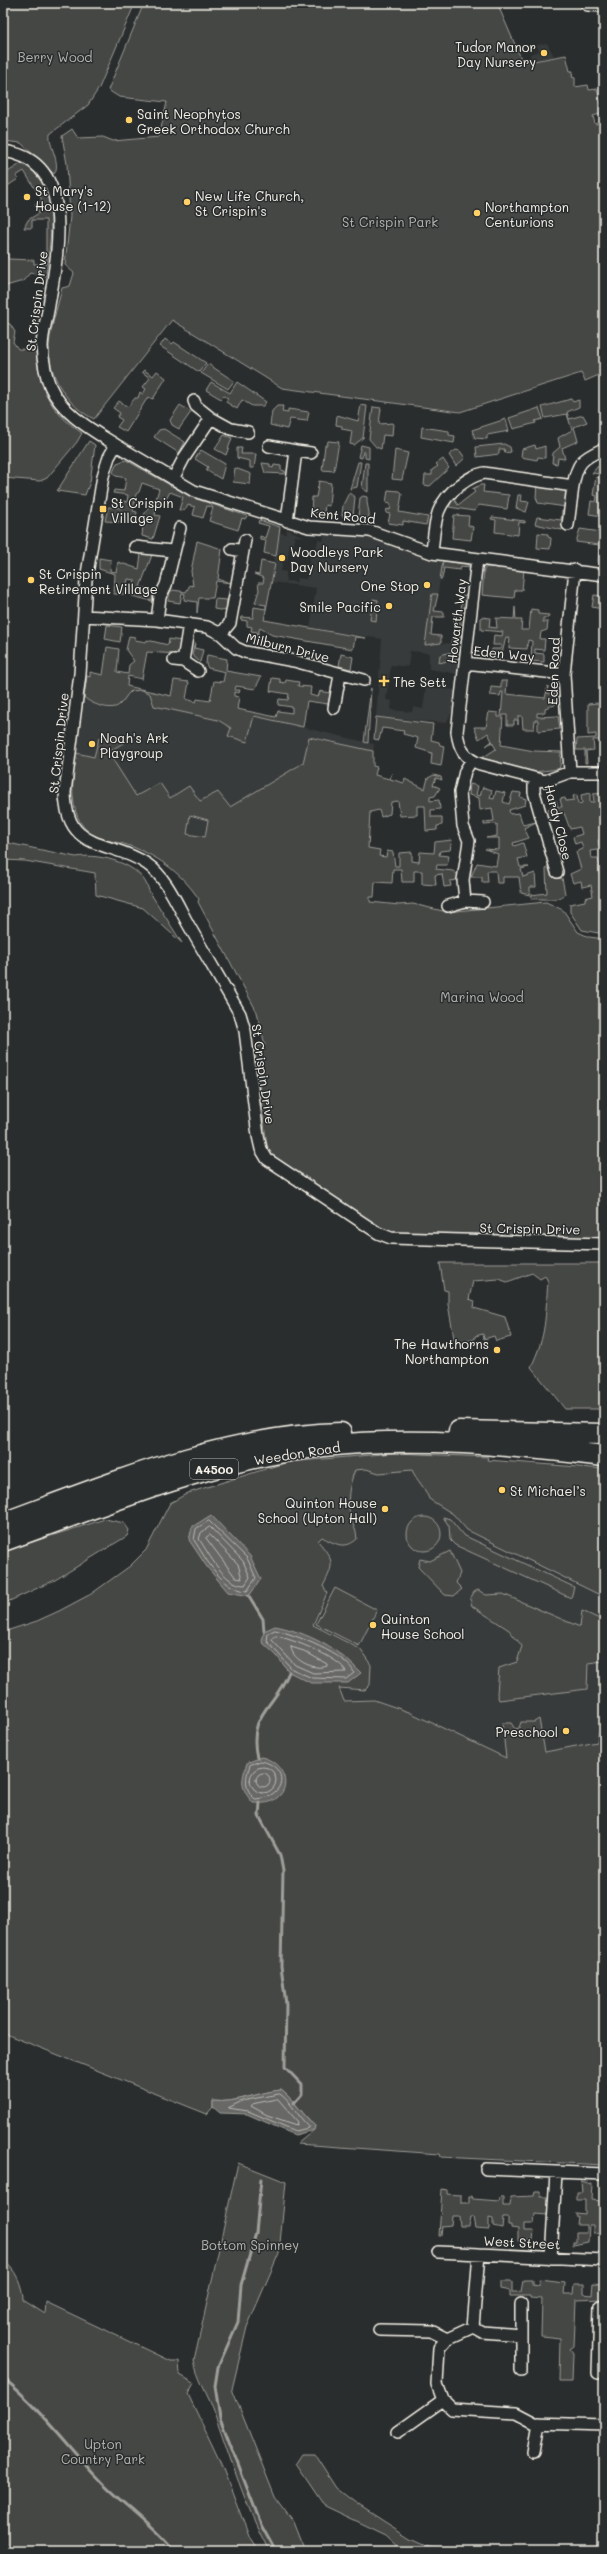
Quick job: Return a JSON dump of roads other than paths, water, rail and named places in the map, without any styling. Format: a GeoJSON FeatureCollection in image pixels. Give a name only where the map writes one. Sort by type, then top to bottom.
{"type":"FeatureCollection","features":[{"type":"Feature","properties":{"kind":"highway"},"geometry":{"type":"LineString","coordinates":[[573,1432],[604,1427]]}},
{"type":"Feature","properties":{"kind":"highway","name":"Weedon Road"},"geometry":{"type":"LineString","coordinates":[[3,1523],[189,1458],[260,1442],[313,1434],[377,1432],[573,1432],[604,1434]]}},
{"type":"Feature","properties":{"kind":"highway","name":"Weedon Road"},"geometry":{"type":"LineString","coordinates":[[3,1541],[198,1473],[271,1455],[322,1446],[434,1442],[604,1456]]}},
{"type":"Feature","properties":{"kind":"street","name":"St Crispin Drive"},"geometry":{"type":"LineString","coordinates":[[3,151],[20,154],[35,162],[54,187],[57,206],[56,254],[42,346],[45,371],[51,387],[62,406],[72,416],[116,445],[109,457],[103,476],[86,580],[80,674],[66,776],[67,811],[78,831],[86,838],[97,845],[132,856],[147,864],[162,879],[224,986],[240,1014],[246,1031],[258,1136],[261,1149],[267,1159],[371,1229],[391,1238],[604,1244]]}},
{"type":"Feature","properties":{"kind":"street"},"geometry":{"type":"LineString","coordinates":[[194,400],[196,406],[211,418],[231,429],[248,432]]}},
{"type":"Feature","properties":{"kind":"street"},"geometry":{"type":"LineString","coordinates":[[173,479],[184,458],[211,418]]}},
{"type":"Feature","properties":{"kind":"street","name":"Kent Road"},"geometry":{"type":"LineString","coordinates":[[116,445],[194,491],[287,520],[314,527],[370,530],[432,552],[604,575]]}},
{"type":"Feature","properties":{"kind":"street"},"geometry":{"type":"LineString","coordinates":[[269,446],[311,452]]}},
{"type":"Feature","properties":{"kind":"street"},"geometry":{"type":"LineString","coordinates":[[568,525],[577,466],[590,455],[603,449]]}},
{"type":"Feature","properties":{"kind":"street"},"geometry":{"type":"LineString","coordinates":[[287,520],[296,451]]}},
{"type":"Feature","properties":{"kind":"street"},"geometry":{"type":"LineString","coordinates":[[432,552],[438,508],[446,495],[474,475],[484,473],[573,486]]}},
{"type":"Feature","properties":{"kind":"street"},"geometry":{"type":"LineString","coordinates":[[157,620],[160,597],[166,585],[172,551],[180,528]]}},
{"type":"Feature","properties":{"kind":"street"},"geometry":{"type":"LineString","coordinates":[[221,634],[230,623],[240,546]]}},
{"type":"Feature","properties":{"kind":"street"},"geometry":{"type":"LineString","coordinates":[[135,547],[172,551]]}},
{"type":"Feature","properties":{"kind":"street","name":"Howarth Way"},"geometry":{"type":"LineString","coordinates":[[471,761],[461,750],[457,732],[478,558]]}},
{"type":"Feature","properties":{"kind":"street","name":"Eden Road"},"geometry":{"type":"LineString","coordinates":[[570,772],[564,674],[575,570]]}},
{"type":"Feature","properties":{"kind":"street","name":"Milburn Drive"},"geometry":{"type":"LineString","coordinates":[[84,616],[157,620],[207,627],[221,634],[236,648],[245,652],[294,661],[340,675],[364,680]]}},
{"type":"Feature","properties":{"kind":"street"},"geometry":{"type":"LineString","coordinates":[[189,624],[178,660],[198,671]]}},
{"type":"Feature","properties":{"kind":"street","name":"Eden Way"},"geometry":{"type":"LineString","coordinates":[[465,663],[564,674]]}},
{"type":"Feature","properties":{"kind":"street","name":"Milburn Drive"},"geometry":{"type":"LineString","coordinates":[[334,708],[340,675]]}},
{"type":"Feature","properties":{"kind":"street"},"geometry":{"type":"LineString","coordinates":[[465,901],[463,880],[469,841],[462,826],[460,792],[465,771],[471,761],[545,781],[570,772],[604,772]]}},
{"type":"Feature","properties":{"kind":"street","name":"Hardy Close"},"geometry":{"type":"LineString","coordinates":[[534,779],[534,792],[557,872]]}},
{"type":"Feature","properties":{"kind":"street"},"geometry":{"type":"LineString","coordinates":[[448,906],[465,901],[483,902]]}},
{"type":"Feature","properties":{"kind":"street"},"geometry":{"type":"LineString","coordinates":[[486,2169],[604,2174]]}},
{"type":"Feature","properties":{"kind":"street"},"geometry":{"type":"LineString","coordinates":[[551,2258],[556,2173]]}},
{"type":"Feature","properties":{"kind":"street","name":"West Street"},"geometry":{"type":"LineString","coordinates":[[438,2252],[604,2260]]}},
{"type":"Feature","properties":{"kind":"street"},"geometry":{"type":"LineString","coordinates":[[474,2327],[479,2254]]}},
{"type":"Feature","properties":{"kind":"street"},"geometry":{"type":"LineString","coordinates":[[521,2370],[522,2304]]}},
{"type":"Feature","properties":{"kind":"street"},"geometry":{"type":"LineString","coordinates":[[598,2372],[602,2342],[600,2306]]}},
{"type":"Feature","properties":{"kind":"street"},"geometry":{"type":"LineString","coordinates":[[474,2327],[482,2332],[521,2335]]}},
{"type":"Feature","properties":{"kind":"street"},"geometry":{"type":"LineString","coordinates":[[474,2327],[447,2339],[439,2348],[436,2366],[437,2384],[443,2400],[452,2410],[516,2413],[539,2424],[604,2425]]}},
{"type":"Feature","properties":{"kind":"street"},"geometry":{"type":"LineString","coordinates":[[379,2330],[431,2332],[447,2339]]}},
{"type":"Feature","properties":{"kind":"street"},"geometry":{"type":"LineString","coordinates":[[398,2432],[443,2400]]}},
{"type":"Feature","properties":{"kind":"street"},"geometry":{"type":"LineString","coordinates":[[534,2451],[539,2424]]}},
{"type":"Feature","properties":{"kind":"water"},"geometry":{"type":"Polygon","coordinates":[[[211,1515],[250,1556],[261,1579],[249,1596],[228,1592],[207,1567],[189,1540],[192,1527],[211,1515]]]}},
{"type":"Feature","properties":{"kind":"water"},"geometry":{"type":"Polygon","coordinates":[[[275,1626],[299,1632],[333,1649],[361,1673],[348,1683],[311,1683],[289,1672],[277,1656],[262,1642],[264,1631],[275,1626]]]}},
{"type":"Feature","properties":{"kind":"water"},"geometry":{"type":"Polygon","coordinates":[[[261,1757],[275,1764],[280,1770],[284,1776],[284,1790],[279,1796],[270,1802],[253,1803],[246,1793],[243,1780],[247,1763],[261,1757]]]}},
{"type":"Feature","properties":{"kind":"water"},"geometry":{"type":"Polygon","coordinates":[[[281,2090],[315,2126],[314,2130],[295,2135],[247,2114],[220,2113],[213,2107],[213,2101],[230,2101],[281,2090]]]}},
{"type":"Feature","properties":{"kind":"waterway"},"geometry":{"type":"LineString","coordinates":[[249,1596],[263,1619],[264,1631]]}},
{"type":"Feature","properties":{"kind":"waterway"},"geometry":{"type":"LineString","coordinates":[[257,1758],[255,1743],[259,1721],[277,1694],[289,1672]]}},
{"type":"Feature","properties":{"kind":"waterway"},"geometry":{"type":"LineString","coordinates":[[260,1803],[259,1816],[280,1855],[283,1871],[281,1966],[286,2004],[285,2067],[302,2085],[302,2094],[294,2103]]}},
{"type":"Feature","properties":{"kind":"waterway"},"geometry":{"type":"LineString","coordinates":[[261,2179],[256,2233],[241,2285],[238,2322],[218,2367],[215,2386],[220,2418],[261,2524],[276,2551]]}},
{"type":"Feature","properties":{"kind":"waterway"},"geometry":{"type":"LineString","coordinates":[[3,2378],[43,2415],[91,2471],[149,2524],[175,2551]]}},
{"type":"Feature","properties":{"kind":"place","name":"Tudor Manor Day Nursery"},"geometry":{"type":"Point","coordinates":[544,53]}},
{"type":"Feature","properties":{"kind":"place","name":"Saint Neophytos Greek Orthodox Church"},"geometry":{"type":"Point","coordinates":[129,120]}},
{"type":"Feature","properties":{"kind":"place","name":"St Mary's House (1-12)"},"geometry":{"type":"Point","coordinates":[27,197]}},
{"type":"Feature","properties":{"kind":"place","name":"New Life Church, St Crispin's"},"geometry":{"type":"Point","coordinates":[187,202]}},
{"type":"Feature","properties":{"kind":"place","name":"Northampton Centurions"},"geometry":{"type":"Point","coordinates":[477,213]}},
{"type":"Feature","properties":{"kind":"place","name":"St Crispin Village"},"geometry":{"type":"Point","coordinates":[103,509]}},
{"type":"Feature","properties":{"kind":"place","name":"Woodleys Park Day Nursery"},"geometry":{"type":"Point","coordinates":[282,558]}},
{"type":"Feature","properties":{"kind":"place","name":"St Crispin Retirement Village"},"geometry":{"type":"Point","coordinates":[31,580]}},
{"type":"Feature","properties":{"kind":"place","name":"One Stop"},"geometry":{"type":"Point","coordinates":[427,585]}},
{"type":"Feature","properties":{"kind":"place","name":"Smile Pacific"},"geometry":{"type":"Point","coordinates":[389,606]}},
{"type":"Feature","properties":{"kind":"place","name":"The Sett"},"geometry":{"type":"Point","coordinates":[384,681]}},
{"type":"Feature","properties":{"kind":"place","name":"Noah's Ark Playgroup"},"geometry":{"type":"Point","coordinates":[92,744]}},
{"type":"Feature","properties":{"kind":"place","name":"The Hawthorns Northampton"},"geometry":{"type":"Point","coordinates":[497,1350]}},
{"type":"Feature","properties":{"kind":"place","name":"St Michael’s"},"geometry":{"type":"Point","coordinates":[502,1490]}},
{"type":"Feature","properties":{"kind":"place","name":"Quinton House School (Upton Hall)"},"geometry":{"type":"Point","coordinates":[385,1509]}},
{"type":"Feature","properties":{"kind":"place","name":"Quinton House School"},"geometry":{"type":"Point","coordinates":[373,1625]}},
{"type":"Feature","properties":{"kind":"place","name":"Preschool"},"geometry":{"type":"Point","coordinates":[566,1731]}},
{"type":"Feature","properties":{"kind":"park label","name":"Berry Wood"},"geometry":{"type":"Point","coordinates":[55,56]}},
{"type":"Feature","properties":{"kind":"park label","name":"St Crispin Park"},"geometry":{"type":"Point","coordinates":[390,221]}},
{"type":"Feature","properties":{"kind":"park label","name":"Marina Wood"},"geometry":{"type":"Point","coordinates":[482,996]}},
{"type":"Feature","properties":{"kind":"park label","name":"Bottom Spinney"},"geometry":{"type":"Point","coordinates":[250,2244]}},
{"type":"Feature","properties":{"kind":"park label","name":"Upton Country Park"},"geometry":{"type":"Point","coordinates":[103,2450]}}]}
